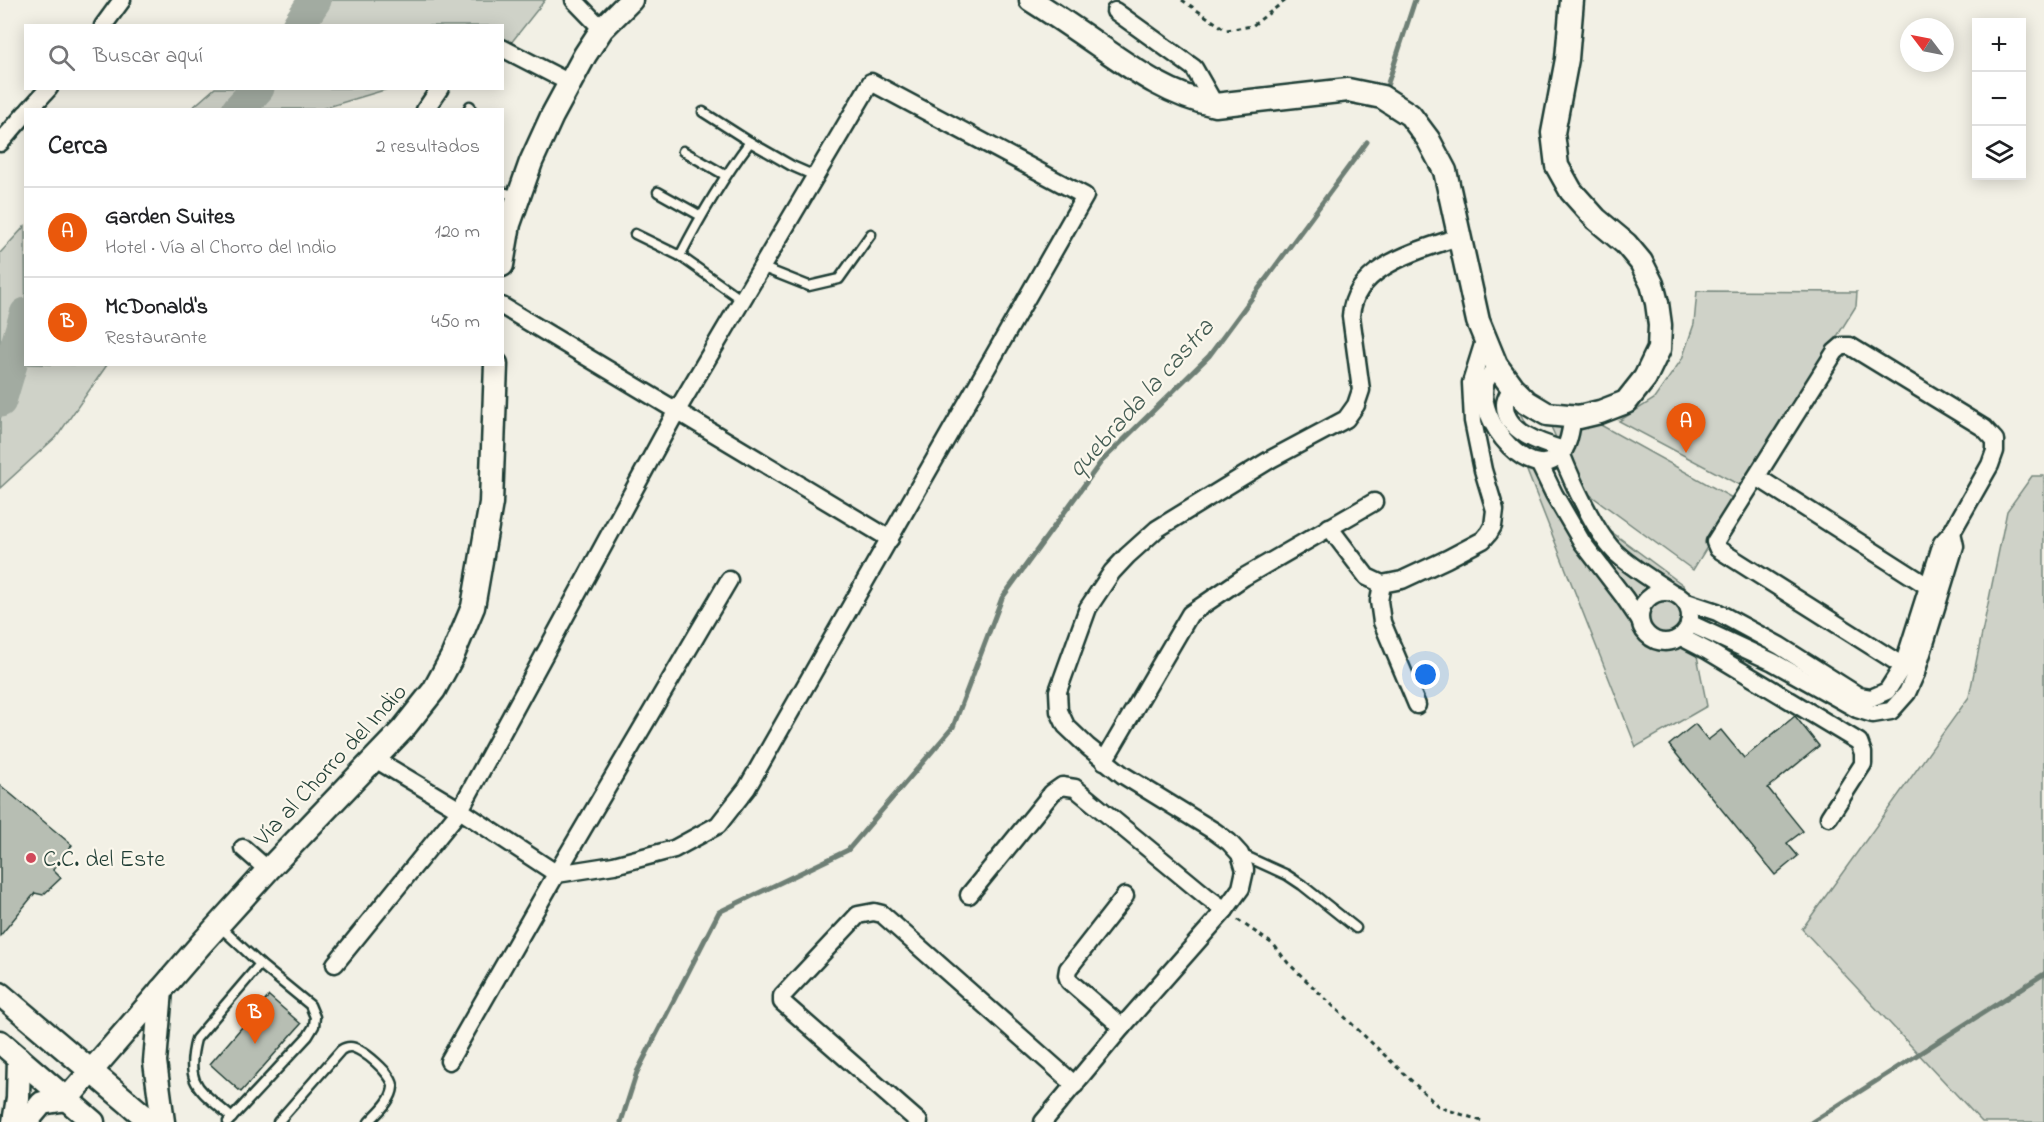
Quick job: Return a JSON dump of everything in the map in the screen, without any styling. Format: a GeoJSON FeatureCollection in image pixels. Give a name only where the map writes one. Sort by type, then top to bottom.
{"type":"FeatureCollection","features":[{"type":"Feature","properties":{"kind":"street"},"geometry":{"type":"LineString","coordinates":[[104,24],[122,0]]}},
{"type":"Feature","properties":{"kind":"street"},"geometry":{"type":"LineString","coordinates":[[574,0],[602,29]]}},
{"type":"Feature","properties":{"kind":"street"},"geometry":{"type":"LineString","coordinates":[[504,253],[511,194],[585,56],[602,29],[631,0]]}},
{"type":"Feature","properties":{"kind":"street"},"geometry":{"type":"LineString","coordinates":[[1031,0],[1148,79],[1173,93],[1196,101],[1215,105],[1348,90],[1382,97],[1410,115],[1428,139],[1444,171],[1478,321],[1496,365],[1512,387],[1527,402],[1547,414],[1579,417],[1626,402],[1645,378],[1659,349],[1660,325],[1652,284],[1641,262],[1626,244],[1596,219],[1571,191],[1557,166],[1553,133],[1567,59],[1572,0]]}},
{"type":"Feature","properties":{"kind":"street"},"geometry":{"type":"LineString","coordinates":[[1115,11],[1194,68],[1215,105]]}},
{"type":"Feature","properties":{"kind":"street"},"geometry":{"type":"LineString","coordinates":[[504,49],[570,83]]}},
{"type":"Feature","properties":{"kind":"street"},"geometry":{"type":"LineString","coordinates":[[335,964],[460,810],[676,412],[871,82],[1085,196],[747,788],[718,825],[674,849],[614,865],[556,874],[460,810],[375,759]]}},
{"type":"Feature","properties":{"kind":"street"},"geometry":{"type":"LineString","coordinates":[[31,108],[47,90]]}},
{"type":"Feature","properties":{"kind":"street"},"geometry":{"type":"LineString","coordinates":[[426,108],[439,90]]}},
{"type":"Feature","properties":{"kind":"street"},"geometry":{"type":"LineString","coordinates":[[0,143],[24,115]]}},
{"type":"Feature","properties":{"kind":"street"},"geometry":{"type":"LineString","coordinates":[[1043,1122],[1122,1027],[1225,910],[1244,880],[1244,862],[1240,854],[1214,831],[1104,761],[1066,726],[1057,701],[1068,660],[1088,608],[1099,589],[1126,556],[1157,529],[1271,459],[1346,419],[1356,405],[1361,390],[1351,316],[1352,306],[1360,290],[1369,277],[1411,253],[1458,237]]}},
{"type":"Feature","properties":{"kind":"street"},"geometry":{"type":"LineString","coordinates":[[504,307],[890,539]]}},
{"type":"Feature","properties":{"kind":"street"},"geometry":{"type":"LineString","coordinates":[[1329,527],[1367,578],[1382,584],[1402,580],[1483,540],[1493,526],[1495,510],[1483,470],[1473,422],[1471,383],[1485,338]]}},
{"type":"Feature","properties":{"kind":"street"},"geometry":{"type":"LineString","coordinates":[[1685,630],[1773,662],[1857,710],[1873,714],[1891,711],[1906,693],[1910,669],[1935,590],[1955,546],[1952,532],[1990,465],[1995,451],[1995,440],[1984,428],[1850,346],[1842,346],[1835,352],[1715,542],[1718,549],[1910,669]]}},
{"type":"Feature","properties":{"kind":"street"},"geometry":{"type":"LineString","coordinates":[[1496,365],[1486,382],[1487,410],[1507,445],[1534,463],[1549,463],[1562,452],[1573,417]]}},
{"type":"Feature","properties":{"kind":"street","name":"Vía al Chorro del Indio"},"geometry":{"type":"LineString","coordinates":[[68,1099],[218,925],[403,729],[434,690],[452,657],[473,608],[491,503],[496,366]]}},
{"type":"Feature","properties":{"kind":"street"},"geometry":{"type":"LineString","coordinates":[[1512,387],[1504,403],[1507,416],[1515,427],[1545,445],[1562,452],[1573,483],[1607,544],[1616,554],[1677,597],[1688,608],[1685,630],[1674,641],[1658,642],[1645,634],[1639,619],[1624,597],[1582,542],[1539,463]]}},
{"type":"Feature","properties":{"kind":"street"},"geometry":{"type":"LineString","coordinates":[[1757,477],[1935,590]]}},
{"type":"Feature","properties":{"kind":"street"},"geometry":{"type":"LineString","coordinates":[[1104,761],[1190,614],[1244,577],[1374,502]]}},
{"type":"Feature","properties":{"kind":"street"},"geometry":{"type":"LineString","coordinates":[[449,1061],[729,580]]}},
{"type":"Feature","properties":{"kind":"street"},"geometry":{"type":"LineString","coordinates":[[1382,584],[1379,601],[1382,622],[1417,705]]}},
{"type":"Feature","properties":{"kind":"street"},"geometry":{"type":"LineString","coordinates":[[1639,619],[1640,611],[1648,598],[1655,594],[1677,597],[1717,612],[1780,646],[1865,698],[1871,698],[1887,691],[1910,669]]}},
{"type":"Feature","properties":{"kind":"street"},"geometry":{"type":"LineString","coordinates":[[1685,630],[1708,651],[1858,742],[1863,753],[1863,764],[1829,817]]}},
{"type":"Feature","properties":{"kind":"street"},"geometry":{"type":"LineString","coordinates":[[1773,662],[1780,646]]}},
{"type":"Feature","properties":{"kind":"street"},"geometry":{"type":"LineString","coordinates":[[969,895],[1052,793],[1062,786],[1075,788],[1225,910]]}},
{"type":"Feature","properties":{"kind":"street"},"geometry":{"type":"LineString","coordinates":[[243,848],[268,870]]}},
{"type":"Feature","properties":{"kind":"street"},"geometry":{"type":"LineString","coordinates":[[1122,1027],[1069,981],[1066,975],[1068,969],[1125,896]]}},
{"type":"Feature","properties":{"kind":"street"},"geometry":{"type":"LineString","coordinates":[[919,1122],[782,1002],[782,996],[858,915],[874,912],[882,914],[1075,1085]]}},
{"type":"Feature","properties":{"kind":"street"},"geometry":{"type":"LineString","coordinates":[[161,990],[155,1062],[163,1122]]}},
{"type":"Feature","properties":{"kind":"street"},"geometry":{"type":"LineString","coordinates":[[0,994],[152,1122]]}},
{"type":"Feature","properties":{"kind":"street"},"geometry":{"type":"LineString","coordinates":[[0,1042],[93,1122]]}},
{"type":"Feature","properties":{"kind":"street"},"geometry":{"type":"LineString","coordinates":[[14,1122],[18,1098],[19,1058]]}},
{"type":"Feature","properties":{"kind":"street"},"geometry":{"type":"LineString","coordinates":[[26,1122],[42,1103],[68,1099]]}},
{"type":"Feature","properties":{"kind":"street"},"geometry":{"type":"LineString","coordinates":[[65,1122],[68,1099]]}},
{"type":"Feature","properties":{"kind":"lane"},"geometry":{"type":"LineString","coordinates":[[703,112],[750,142],[815,176]]}},
{"type":"Feature","properties":{"kind":"lane"},"geometry":{"type":"LineString","coordinates":[[680,256],[725,175],[750,142]]}},
{"type":"Feature","properties":{"kind":"lane"},"geometry":{"type":"LineString","coordinates":[[683,152],[725,175]]}},
{"type":"Feature","properties":{"kind":"lane"},"geometry":{"type":"LineString","coordinates":[[658,192],[701,216]]}},
{"type":"Feature","properties":{"kind":"lane"},"geometry":{"type":"LineString","coordinates":[[635,234],[680,256],[742,300]]}},
{"type":"Feature","properties":{"kind":"lane"},"geometry":{"type":"LineString","coordinates":[[761,267],[809,286],[839,279],[871,234]]}},
{"type":"Feature","properties":{"kind":"lane"},"geometry":{"type":"LineString","coordinates":[[1240,854],[1287,875],[1356,928]]}},
{"type":"Feature","properties":{"kind":"lane"},"geometry":{"type":"LineString","coordinates":[[218,925],[260,964],[310,1005],[315,1017],[314,1026],[308,1036],[230,1120],[194,1084],[191,1066],[192,1053],[196,1039],[260,964]]}},
{"type":"Feature","properties":{"kind":"lane"},"geometry":{"type":"LineString","coordinates":[[278,1122],[341,1050],[353,1047],[388,1072],[394,1084],[391,1097],[369,1122]]}},
{"type":"Feature","properties":{"kind":"path"},"geometry":{"type":"LineString","coordinates":[[1182,0],[1226,30],[1252,26],[1286,0]]}},
{"type":"Feature","properties":{"kind":"path"},"geometry":{"type":"LineString","coordinates":[[1225,910],[1274,945],[1288,963],[1439,1107],[1485,1122]]}},
{"type":"Feature","properties":{"kind":"shaded area"},"geometry":{"type":"Polygon","coordinates":[[[305,0],[545,0],[504,52],[504,24],[288,24],[305,0]]]}},
{"type":"Feature","properties":{"kind":"shaded area"},"geometry":{"type":"Polygon","coordinates":[[[213,90],[385,90],[324,108],[192,108],[213,90]]]}},
{"type":"Feature","properties":{"kind":"shaded area"},"geometry":{"type":"Polygon","coordinates":[[[24,227],[24,366],[106,366],[58,435],[0,488],[0,253],[24,227]]]}},
{"type":"Feature","properties":{"kind":"shaded area"},"geometry":{"type":"Polygon","coordinates":[[[1697,291],[1857,292],[1856,306],[1743,487],[1619,421],[1654,399],[1682,359],[1694,324],[1697,291]]]}},
{"type":"Feature","properties":{"kind":"shaded area"},"geometry":{"type":"Polygon","coordinates":[[[1501,405],[1521,413],[1563,496],[1683,585],[1707,706],[1636,747],[1501,405]]]}},
{"type":"Feature","properties":{"kind":"shaded area"},"geometry":{"type":"Polygon","coordinates":[[[1547,418],[1590,419],[1736,500],[1693,570],[1578,486],[1547,418]]]}},
{"type":"Feature","properties":{"kind":"shaded area"},"geometry":{"type":"Polygon","coordinates":[[[2032,476],[2044,476],[2044,1122],[1982,1122],[1802,929],[1969,697],[2007,511],[2032,476]]]}},
{"type":"Feature","properties":{"kind":"building"},"geometry":{"type":"Polygon","coordinates":[[[1795,716],[1819,746],[1768,788],[1803,831],[1787,843],[1798,856],[1775,875],[1669,745],[1695,724],[1708,740],[1721,730],[1744,758],[1795,716]]]}},
{"type":"Feature","properties":{"kind":"building","name":"C.C. del Este"},"geometry":{"type":"Polygon","coordinates":[[[0,785],[72,845],[53,870],[61,878],[43,895],[35,893],[0,936],[0,785]]]}},
{"type":"Feature","properties":{"kind":"building"},"geometry":{"type":"Polygon","coordinates":[[[269,996],[301,1024],[241,1092],[210,1064],[269,996]]]}},
{"type":"Feature","properties":{"kind":"waterway"},"geometry":{"type":"LineString","coordinates":[[299,24],[315,0]]}},
{"type":"Feature","properties":{"kind":"waterway","name":"quebrada la castra"},"geometry":{"type":"LineString","coordinates":[[1387,86],[1415,0]]}},
{"type":"Feature","properties":{"kind":"waterway"},"geometry":{"type":"LineString","coordinates":[[240,108],[256,90]]}},
{"type":"Feature","properties":{"kind":"waterway","name":"quebrada la castra"},"geometry":{"type":"LineString","coordinates":[[621,1122],[637,1072],[719,912],[848,850],[953,727],[1002,598],[1101,462],[1209,356],[1367,142]]}},
{"type":"Feature","properties":{"kind":"waterway"},"geometry":{"type":"LineString","coordinates":[[0,401],[24,321]]}},
{"type":"Feature","properties":{"kind":"waterway"},"geometry":{"type":"LineString","coordinates":[[1812,1122],[2044,974]]}},
{"type":"Feature","properties":{"kind":"place","name":"Garden Suites"},"geometry":{"type":"Point","coordinates":[1686,453]}},
{"type":"Feature","properties":{"kind":"place","name":"C.C. del Este"},"geometry":{"type":"Point","coordinates":[31,858]}},
{"type":"Feature","properties":{"kind":"place","name":"McDonald's"},"geometry":{"type":"Point","coordinates":[255,1044]}}]}
